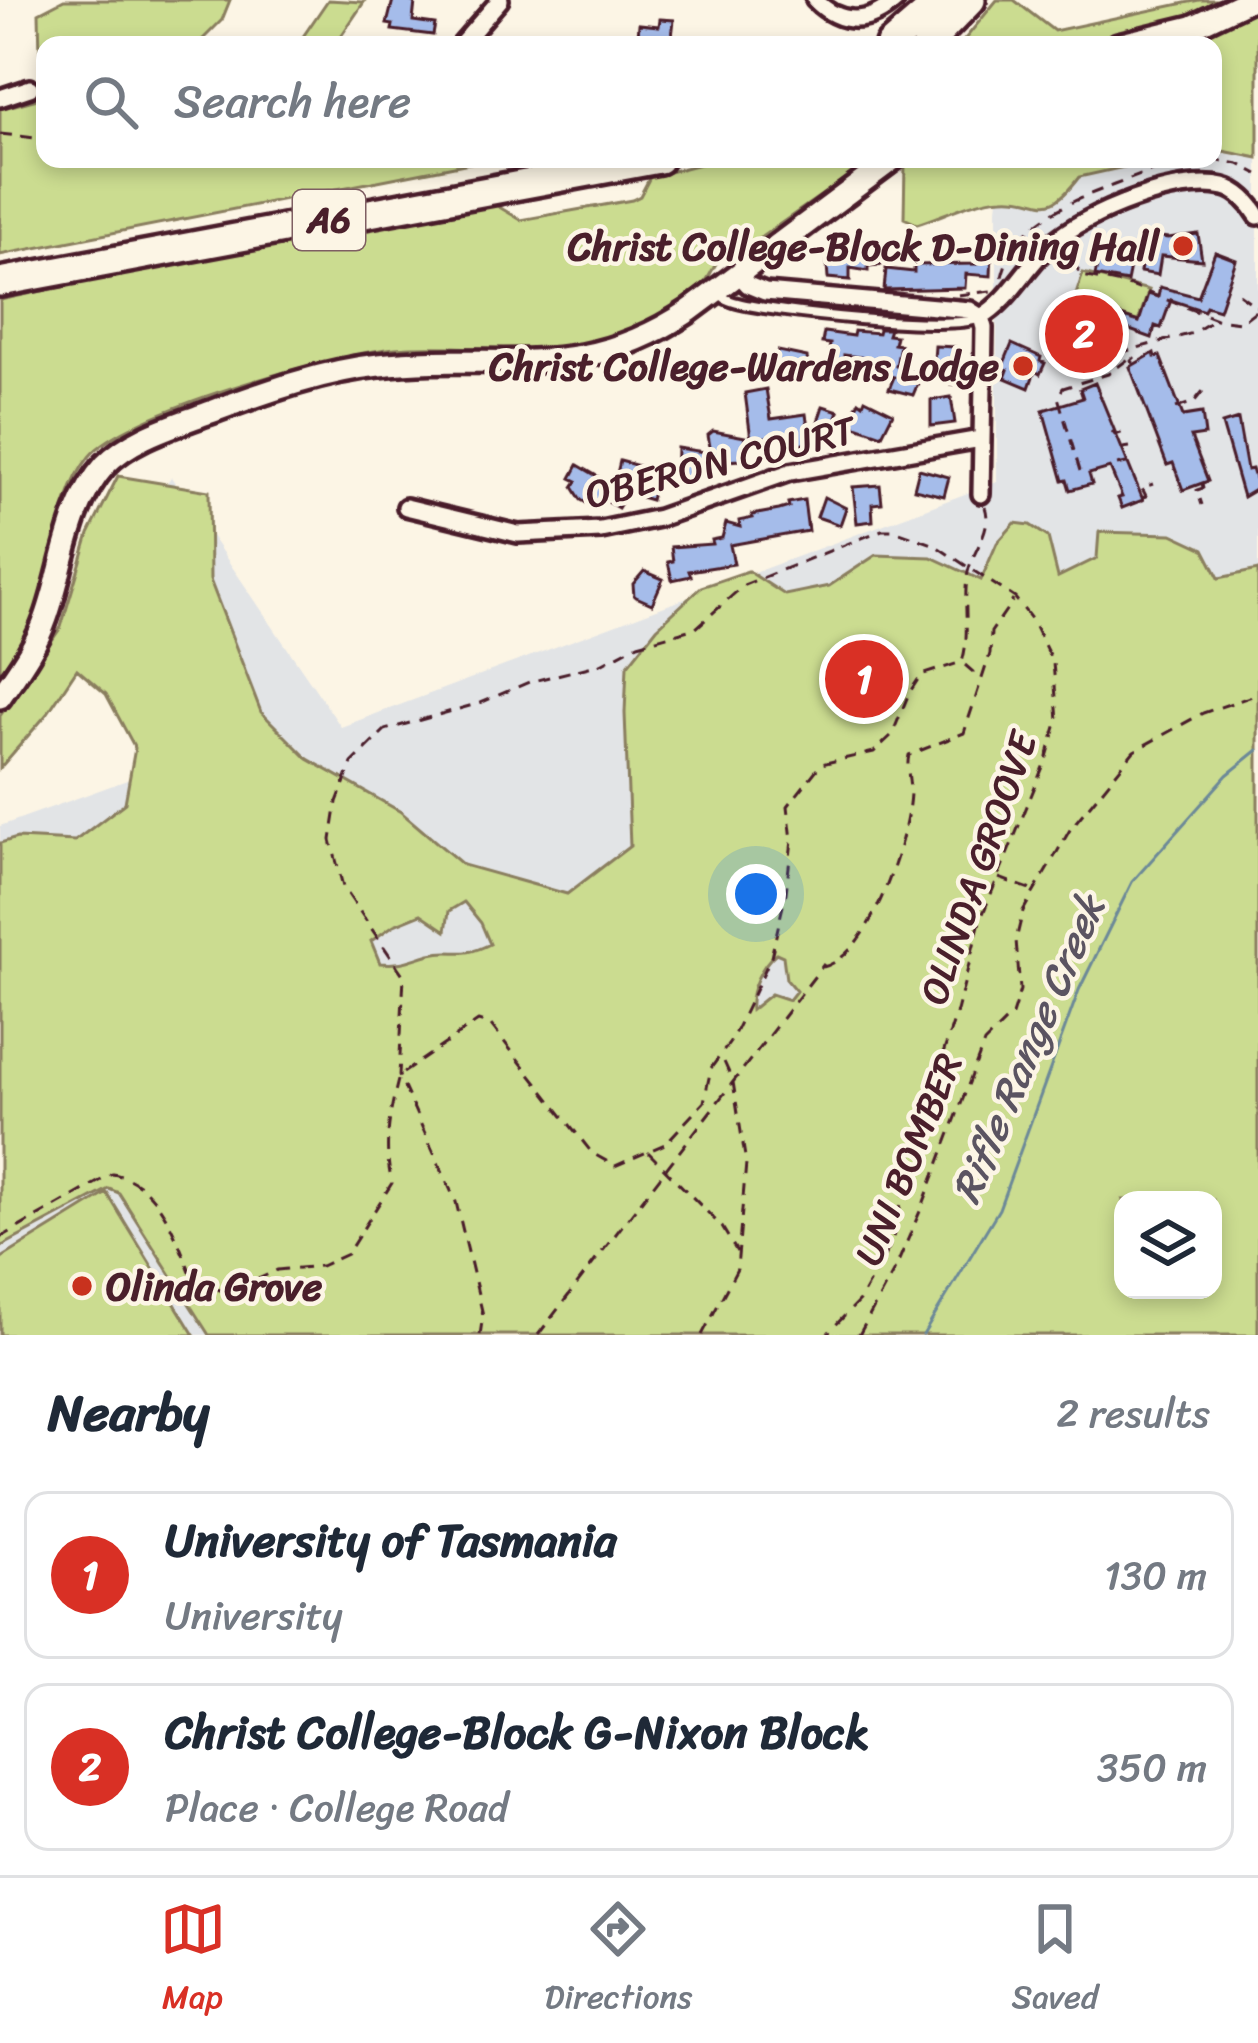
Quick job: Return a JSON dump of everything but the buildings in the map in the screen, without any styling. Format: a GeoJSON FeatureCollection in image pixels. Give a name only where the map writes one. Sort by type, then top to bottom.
{"type":"FeatureCollection","features":[{"type":"Feature","properties":{"kind":"highway"},"geometry":{"type":"LineString","coordinates":[[900,36],[942,0]]}},
{"type":"Feature","properties":{"kind":"highway"},"geometry":{"type":"LineString","coordinates":[[936,36],[971,0]]}},
{"type":"Feature","properties":{"kind":"highway","name":"A6"},"geometry":{"type":"LineString","coordinates":[[0,264],[524,168]]}},
{"type":"Feature","properties":{"kind":"highway","name":"A6"},"geometry":{"type":"LineString","coordinates":[[0,281],[610,168]]}},
{"type":"Feature","properties":{"kind":"street"},"geometry":{"type":"LineString","coordinates":[[469,36],[500,0]]}},
{"type":"Feature","properties":{"kind":"street"},"geometry":{"type":"LineString","coordinates":[[815,0],[827,12],[848,21],[872,17],[893,2]]}},
{"type":"Feature","properties":{"kind":"street"},"geometry":{"type":"LineString","coordinates":[[1155,36],[1192,27],[1249,0]]}},
{"type":"Feature","properties":{"kind":"street"},"geometry":{"type":"LineString","coordinates":[[0,98],[30,88]]}},
{"type":"Feature","properties":{"kind":"street"},"geometry":{"type":"LineString","coordinates":[[0,697],[42,629],[91,485],[113,458],[135,444],[236,403],[362,367],[557,362],[592,356],[658,330],[881,168]]}},
{"type":"Feature","properties":{"kind":"street"},"geometry":{"type":"LineString","coordinates":[[981,317],[1004,301],[1051,244],[1077,224],[1179,185],[1226,187],[1258,216]]}},
{"type":"Feature","properties":{"kind":"street"},"geometry":{"type":"LineString","coordinates":[[739,274],[748,285],[765,292],[970,310],[981,317]]}},
{"type":"Feature","properties":{"kind":"street"},"geometry":{"type":"LineString","coordinates":[[981,317],[981,494]]}},
{"type":"Feature","properties":{"kind":"street","name":"OBERON COURT"},"geometry":{"type":"LineString","coordinates":[[406,507],[518,534],[602,530],[659,518],[790,472],[981,439]]}},
{"type":"Feature","properties":{"kind":"lane"},"geometry":{"type":"LineString","coordinates":[[717,291],[736,303],[778,309],[950,324],[981,317]]}},
{"type":"Feature","properties":{"kind":"path"},"geometry":{"type":"LineString","coordinates":[[0,134],[36,138]]}},
{"type":"Feature","properties":{"kind":"path"},"geometry":{"type":"LineString","coordinates":[[1222,161],[1258,174]]}},
{"type":"Feature","properties":{"kind":"path"},"geometry":{"type":"LineString","coordinates":[[1073,262],[1082,276],[1131,286],[1216,319],[1240,322],[1258,309],[1238,294]]}},
{"type":"Feature","properties":{"kind":"path"},"geometry":{"type":"LineString","coordinates":[[1083,372],[1093,359],[1193,333],[1216,319]]}},
{"type":"Feature","properties":{"kind":"path"},"geometry":{"type":"LineString","coordinates":[[1133,352],[1134,363]]}},
{"type":"Feature","properties":{"kind":"path"},"geometry":{"type":"LineString","coordinates":[[1080,471],[1058,397],[1063,388],[1108,374],[1133,352]]}},
{"type":"Feature","properties":{"kind":"path"},"geometry":{"type":"LineString","coordinates":[[1078,383],[1079,388],[1085,386]]}},
{"type":"Feature","properties":{"kind":"path"},"geometry":{"type":"LineString","coordinates":[[1176,408],[1194,402],[1203,391]]}},
{"type":"Feature","properties":{"kind":"path"},"geometry":{"type":"LineString","coordinates":[[1112,431],[1115,435],[1124,432]]}},
{"type":"Feature","properties":{"kind":"path"},"geometry":{"type":"LineString","coordinates":[[1118,465],[1136,460]]}},
{"type":"Feature","properties":{"kind":"path"},"geometry":{"type":"LineString","coordinates":[[1202,483],[1203,488],[1197,490],[1202,505]]}},
{"type":"Feature","properties":{"kind":"path"},"geometry":{"type":"LineString","coordinates":[[1142,498],[1142,488],[1153,484]]}},
{"type":"Feature","properties":{"kind":"path"},"geometry":{"type":"LineString","coordinates":[[962,662],[967,647],[969,569],[989,518],[981,494]]}},
{"type":"Feature","properties":{"kind":"path","name":"OLINDA GROOVE"},"geometry":{"type":"LineString","coordinates":[[0,1238],[112,1174],[146,1186],[194,1281],[220,1290],[244,1286],[277,1270],[321,1266],[347,1254],[392,1183],[386,1160],[388,1117],[399,1076],[404,976],[343,886],[331,840],[337,802],[352,764],[386,730],[480,703],[529,682],[601,664],[638,644],[696,628],[744,585],[882,530],[894,530],[933,544],[1015,598],[1054,663],[1058,721],[980,921],[917,1134],[892,1243],[859,1301],[826,1335]]}},
{"type":"Feature","properties":{"kind":"path"},"geometry":{"type":"LineString","coordinates":[[538,1335],[823,966],[837,964],[857,940],[884,894],[905,826],[908,754],[964,733],[990,654],[991,632],[1015,598]]}},
{"type":"Feature","properties":{"kind":"path"},"geometry":{"type":"LineString","coordinates":[[962,662],[981,680]]}},
{"type":"Feature","properties":{"kind":"path"},"geometry":{"type":"LineString","coordinates":[[480,1335],[483,1315],[456,1202],[399,1076],[478,1021],[491,1025],[592,1153],[615,1166],[665,1144],[704,1102],[711,1068],[771,957],[790,857],[788,806],[821,764],[874,752],[892,735],[921,675],[962,662]]}},
{"type":"Feature","properties":{"kind":"path","name":"UNI BOMBER"},"geometry":{"type":"LineString","coordinates":[[860,1335],[924,1202],[984,1043],[1012,1015],[1020,990],[1016,940],[1023,911],[1071,828],[1133,751],[1203,713],[1258,694]]}},
{"type":"Feature","properties":{"kind":"path"},"geometry":{"type":"LineString","coordinates":[[998,877],[1035,891]]}},
{"type":"Feature","properties":{"kind":"path"},"geometry":{"type":"LineString","coordinates":[[702,1335],[737,1269],[746,1162],[733,1082],[721,1055]]}},
{"type":"Feature","properties":{"kind":"path"},"geometry":{"type":"LineString","coordinates":[[647,1152],[722,1227],[738,1253]]}},
{"type":"Feature","properties":{"kind":"shaded area"},"geometry":{"type":"Polygon","coordinates":[[[1258,60],[1258,1335],[0,1335],[0,826],[163,767],[66,632],[171,477],[341,727],[997,482],[1001,168],[1222,168],[1222,72],[1258,60]]]}},
{"type":"Feature","properties":{"kind":"green space"},"geometry":{"type":"Polygon","coordinates":[[[64,0],[230,0],[222,20],[206,36],[40,36],[39,13],[64,0]]]}},
{"type":"Feature","properties":{"kind":"green space"},"geometry":{"type":"Polygon","coordinates":[[[328,0],[364,2],[341,36],[303,36],[328,0]]]}},
{"type":"Feature","properties":{"kind":"green space"},"geometry":{"type":"Polygon","coordinates":[[[997,0],[1014,0],[1054,31],[1199,0],[1232,0],[1207,14],[1128,36],[967,36],[997,0]]]}},
{"type":"Feature","properties":{"kind":"green space"},"geometry":{"type":"Polygon","coordinates":[[[1258,5],[1258,158],[1222,151],[1222,36],[1192,36],[1258,5]]]}},
{"type":"Feature","properties":{"kind":"green space"},"geometry":{"type":"Polygon","coordinates":[[[36,99],[36,168],[444,168],[0,255],[0,109],[36,99]]]}},
{"type":"Feature","properties":{"kind":"green space"},"geometry":{"type":"Polygon","coordinates":[[[684,168],[860,168],[750,245],[722,257],[699,290],[678,308],[621,335],[545,349],[420,347],[366,353],[233,388],[143,421],[110,439],[89,457],[70,490],[35,613],[0,674],[0,300],[200,257],[494,204],[521,220],[632,200],[640,196],[650,177],[684,168]]]}},
{"type":"Feature","properties":{"kind":"green space"},"geometry":{"type":"Polygon","coordinates":[[[905,168],[1120,168],[1079,177],[1051,203],[992,199],[917,224],[904,218],[905,168]]]}},
{"type":"Feature","properties":{"kind":"green space"},"geometry":{"type":"Polygon","coordinates":[[[1083,273],[1149,290],[1138,322],[1073,304],[1083,273]]]}},
{"type":"Feature","properties":{"kind":"green space"},"geometry":{"type":"Polygon","coordinates":[[[118,476],[209,491],[210,580],[261,712],[308,759],[401,812],[463,865],[567,894],[630,846],[627,666],[657,628],[701,587],[748,571],[785,595],[829,586],[876,555],[931,557],[981,580],[997,543],[1015,523],[1030,525],[1048,537],[1058,577],[1097,558],[1099,532],[1172,534],[1204,549],[1219,578],[1258,570],[1258,1335],[209,1335],[119,1193],[109,1189],[0,1247],[0,843],[17,838],[75,841],[125,803],[135,748],[106,694],[77,669],[47,714],[0,768],[0,716],[61,627],[89,534],[118,476]],[[464,902],[449,911],[446,931],[421,914],[371,941],[380,963],[401,963],[490,944],[464,902]],[[776,953],[761,971],[751,1010],[771,994],[789,1000],[796,991],[786,979],[783,956],[776,953]]]}},
{"type":"Feature","properties":{"kind":"green space","name":"Olinda Grove"},"geometry":{"type":"Polygon","coordinates":[[[107,1193],[194,1335],[0,1335],[0,1259],[107,1193]]]}},
{"type":"Feature","properties":{"kind":"waterway","name":"Rifle Range Creek"},"geometry":{"type":"LineString","coordinates":[[923,1335],[999,1209],[1079,990],[1132,882],[1227,775],[1258,750]]}},
{"type":"Feature","properties":{"kind":"place","name":"Christ College-Block D-Dining Hall"},"geometry":{"type":"Point","coordinates":[1183,246]}},
{"type":"Feature","properties":{"kind":"place","name":"Christ College-Block G-Nixon Block"},"geometry":{"type":"Point","coordinates":[1084,334]}},
{"type":"Feature","properties":{"kind":"place","name":"Christ College-Wardens Lodge"},"geometry":{"type":"Point","coordinates":[1023,366]}},
{"type":"Feature","properties":{"kind":"place","name":"University of Tasmania"},"geometry":{"type":"Point","coordinates":[864,679]}},
{"type":"Feature","properties":{"kind":"place","name":"Olinda Grove"},"geometry":{"type":"Point","coordinates":[82,1286]}}]}
